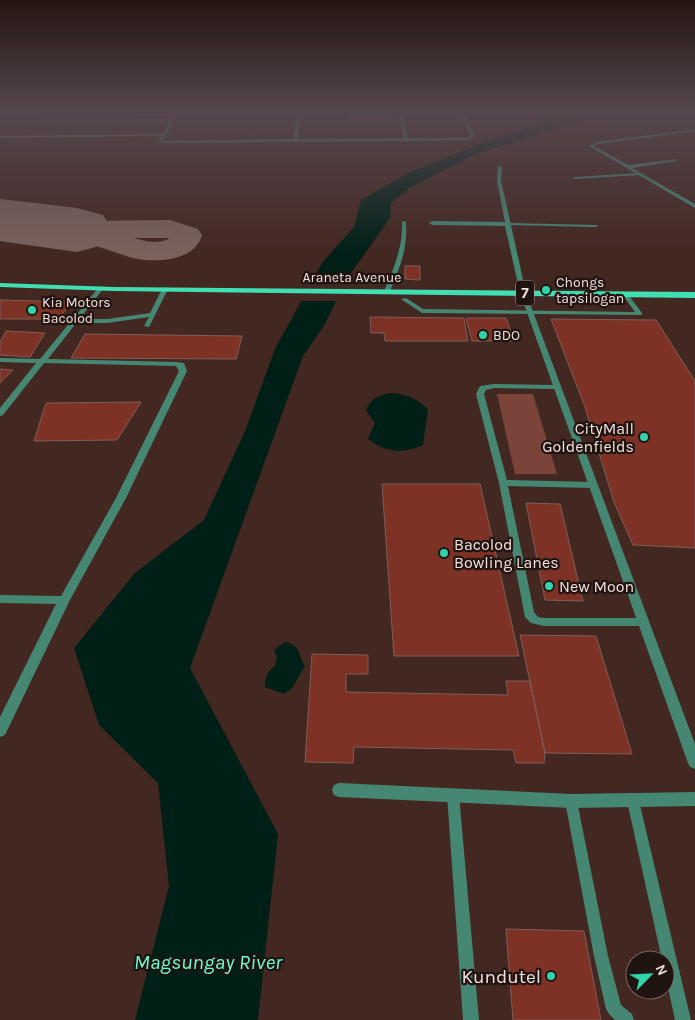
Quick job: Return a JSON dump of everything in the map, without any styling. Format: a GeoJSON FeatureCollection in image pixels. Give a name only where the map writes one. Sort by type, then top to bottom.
{"type":"FeatureCollection","features":[{"type":"Feature","properties":{"kind":"main road","name":"Araneta Avenue"},"geometry":{"type":"LineString","coordinates":[[3,286],[165,290],[695,295]]}},
{"type":"Feature","properties":{"kind":"street"},"geometry":{"type":"LineString","coordinates":[[613,159],[695,206]]}},
{"type":"Feature","properties":{"kind":"street"},"geometry":{"type":"LineString","coordinates":[[627,167],[676,160]]}},
{"type":"Feature","properties":{"kind":"street"},"geometry":{"type":"LineString","coordinates":[[500,167],[500,181],[508,224],[529,312],[695,763]]}},
{"type":"Feature","properties":{"kind":"street"},"geometry":{"type":"LineString","coordinates":[[432,222],[508,224]]}},
{"type":"Feature","properties":{"kind":"street"},"geometry":{"type":"LineString","coordinates":[[0,413],[100,288]]}},
{"type":"Feature","properties":{"kind":"street"},"geometry":{"type":"LineString","coordinates":[[0,360],[176,364],[181,365],[183,371],[121,498],[64,600],[0,730]]}},
{"type":"Feature","properties":{"kind":"street"},"geometry":{"type":"LineString","coordinates":[[0,599],[64,600]]}},
{"type":"Feature","properties":{"kind":"street"},"geometry":{"type":"LineString","coordinates":[[339,790],[571,801],[695,799]]}},
{"type":"Feature","properties":{"kind":"lane"},"geometry":{"type":"LineString","coordinates":[[575,178],[639,174]]}},
{"type":"Feature","properties":{"kind":"lane"},"geometry":{"type":"LineString","coordinates":[[386,291],[400,262],[405,234],[404,222]]}},
{"type":"Feature","properties":{"kind":"lane"},"geometry":{"type":"LineString","coordinates":[[508,224],[596,226]]}},
{"type":"Feature","properties":{"kind":"lane"},"geometry":{"type":"LineString","coordinates":[[147,326],[165,290]]}},
{"type":"Feature","properties":{"kind":"lane"},"geometry":{"type":"LineString","coordinates":[[404,299],[422,311],[640,314],[625,294]]}},
{"type":"Feature","properties":{"kind":"lane"},"geometry":{"type":"LineString","coordinates":[[75,321],[107,321],[153,314]]}},
{"type":"Feature","properties":{"kind":"lane"},"geometry":{"type":"LineString","coordinates":[[556,387],[494,386],[482,388],[480,394],[503,484],[529,614],[535,620],[544,622],[643,622]]}},
{"type":"Feature","properties":{"kind":"lane"},"geometry":{"type":"LineString","coordinates":[[503,484],[592,485]]}},
{"type":"Feature","properties":{"kind":"lane"},"geometry":{"type":"LineString","coordinates":[[453,795],[471,1020]]}},
{"type":"Feature","properties":{"kind":"lane"},"geometry":{"type":"LineString","coordinates":[[571,801],[614,1009],[626,1020]]}},
{"type":"Feature","properties":{"kind":"lane"},"geometry":{"type":"LineString","coordinates":[[633,801],[683,1020]]}},
{"type":"Feature","properties":{"kind":"shaded area"},"geometry":{"type":"Polygon","coordinates":[[[497,394],[533,394],[557,474],[515,474],[497,394]]]}},
{"type":"Feature","properties":{"kind":"water","name":"Magsungay River"},"geometry":{"type":"Polygon","coordinates":[[[444,159],[467,159],[411,187],[391,203],[390,218],[346,280],[325,324],[303,356],[190,668],[278,834],[258,1020],[135,1020],[169,886],[158,783],[99,725],[74,648],[135,573],[204,520],[245,431],[275,349],[322,263],[354,227],[361,200],[406,174],[444,159]]]}},
{"type":"Feature","properties":{"kind":"water"},"geometry":{"type":"Polygon","coordinates":[[[394,393],[413,398],[428,410],[423,445],[408,450],[395,451],[381,447],[368,439],[375,423],[366,411],[368,406],[377,397],[394,393]]]}},
{"type":"Feature","properties":{"kind":"water"},"geometry":{"type":"Polygon","coordinates":[[[285,642],[290,643],[296,648],[305,666],[292,688],[284,694],[265,687],[265,681],[270,670],[275,666],[277,658],[274,650],[285,642]]]}},
{"type":"Feature","properties":{"kind":"pier"},"geometry":{"type":"Polygon","coordinates":[[[309,281],[348,282],[338,301],[299,301],[309,281]]]}},
{"type":"Feature","properties":{"kind":"building"},"geometry":{"type":"Polygon","coordinates":[[[405,266],[420,266],[420,280],[405,279],[405,266]]]}},
{"type":"Feature","properties":{"kind":"building","name":"Kia Motors Bacolod"},"geometry":{"type":"Polygon","coordinates":[[[0,300],[71,302],[59,319],[0,319],[0,300]]]}},
{"type":"Feature","properties":{"kind":"building"},"geometry":{"type":"Polygon","coordinates":[[[370,317],[464,318],[468,341],[385,341],[384,333],[371,333],[370,317]]]}},
{"type":"Feature","properties":{"kind":"building"},"geometry":{"type":"Polygon","coordinates":[[[466,318],[506,318],[514,341],[472,341],[466,318]]]}},
{"type":"Feature","properties":{"kind":"building","name":"CityMall Goldenfields"},"geometry":{"type":"Polygon","coordinates":[[[551,319],[656,320],[695,381],[695,548],[633,545],[614,502],[585,407],[551,319]]]}},
{"type":"Feature","properties":{"kind":"building"},"geometry":{"type":"Polygon","coordinates":[[[6,331],[45,333],[30,357],[0,355],[0,342],[6,331]]]}},
{"type":"Feature","properties":{"kind":"building"},"geometry":{"type":"Polygon","coordinates":[[[85,334],[242,336],[236,359],[71,358],[85,334]]]}},
{"type":"Feature","properties":{"kind":"building"},"geometry":{"type":"Polygon","coordinates":[[[0,369],[13,370],[0,383],[0,369]]]}},
{"type":"Feature","properties":{"kind":"building"},"geometry":{"type":"Polygon","coordinates":[[[141,402],[117,440],[34,441],[46,403],[141,402]]]}},
{"type":"Feature","properties":{"kind":"building"},"geometry":{"type":"Polygon","coordinates":[[[382,484],[480,484],[519,656],[394,656],[382,484]]]}},
{"type":"Feature","properties":{"kind":"building"},"geometry":{"type":"Polygon","coordinates":[[[526,503],[560,504],[583,601],[545,600],[526,503]]]}},
{"type":"Feature","properties":{"kind":"building"},"geometry":{"type":"Polygon","coordinates":[[[520,635],[596,636],[632,754],[545,753],[520,635]]]}},
{"type":"Feature","properties":{"kind":"building"},"geometry":{"type":"Polygon","coordinates":[[[312,654],[368,655],[368,674],[346,674],[346,692],[508,695],[506,681],[530,681],[545,753],[544,763],[516,763],[513,750],[354,747],[353,763],[305,762],[312,654]]]}},
{"type":"Feature","properties":{"kind":"building","name":"Kundutel"},"geometry":{"type":"Polygon","coordinates":[[[506,929],[584,931],[601,1020],[513,1020],[506,929]]]}},
{"type":"Feature","properties":{"kind":"taxiway"},"geometry":{"type":"LineString","coordinates":[[170,229],[187,235],[185,242],[170,249],[154,251],[143,251],[77,230],[170,229]]}},
{"type":"Feature","properties":{"kind":"runway"},"geometry":{"type":"LineString","coordinates":[[0,220],[77,230]]}},
{"type":"Feature","properties":{"kind":"place","name":"Chongs tapsilogan"},"geometry":{"type":"Point","coordinates":[546,290]}},
{"type":"Feature","properties":{"kind":"place","name":"Kia Motors Bacolod"},"geometry":{"type":"Point","coordinates":[32,310]}},
{"type":"Feature","properties":{"kind":"place","name":"BDO"},"geometry":{"type":"Point","coordinates":[483,335]}},
{"type":"Feature","properties":{"kind":"place","name":"CityMall Goldenfields"},"geometry":{"type":"Point","coordinates":[644,437]}},
{"type":"Feature","properties":{"kind":"place","name":"Bacolod Bowling Lanes"},"geometry":{"type":"Point","coordinates":[444,553]}},
{"type":"Feature","properties":{"kind":"place","name":"New Moon"},"geometry":{"type":"Point","coordinates":[549,586]}},
{"type":"Feature","properties":{"kind":"place","name":"Kundutel"},"geometry":{"type":"Point","coordinates":[551,976]}}]}
